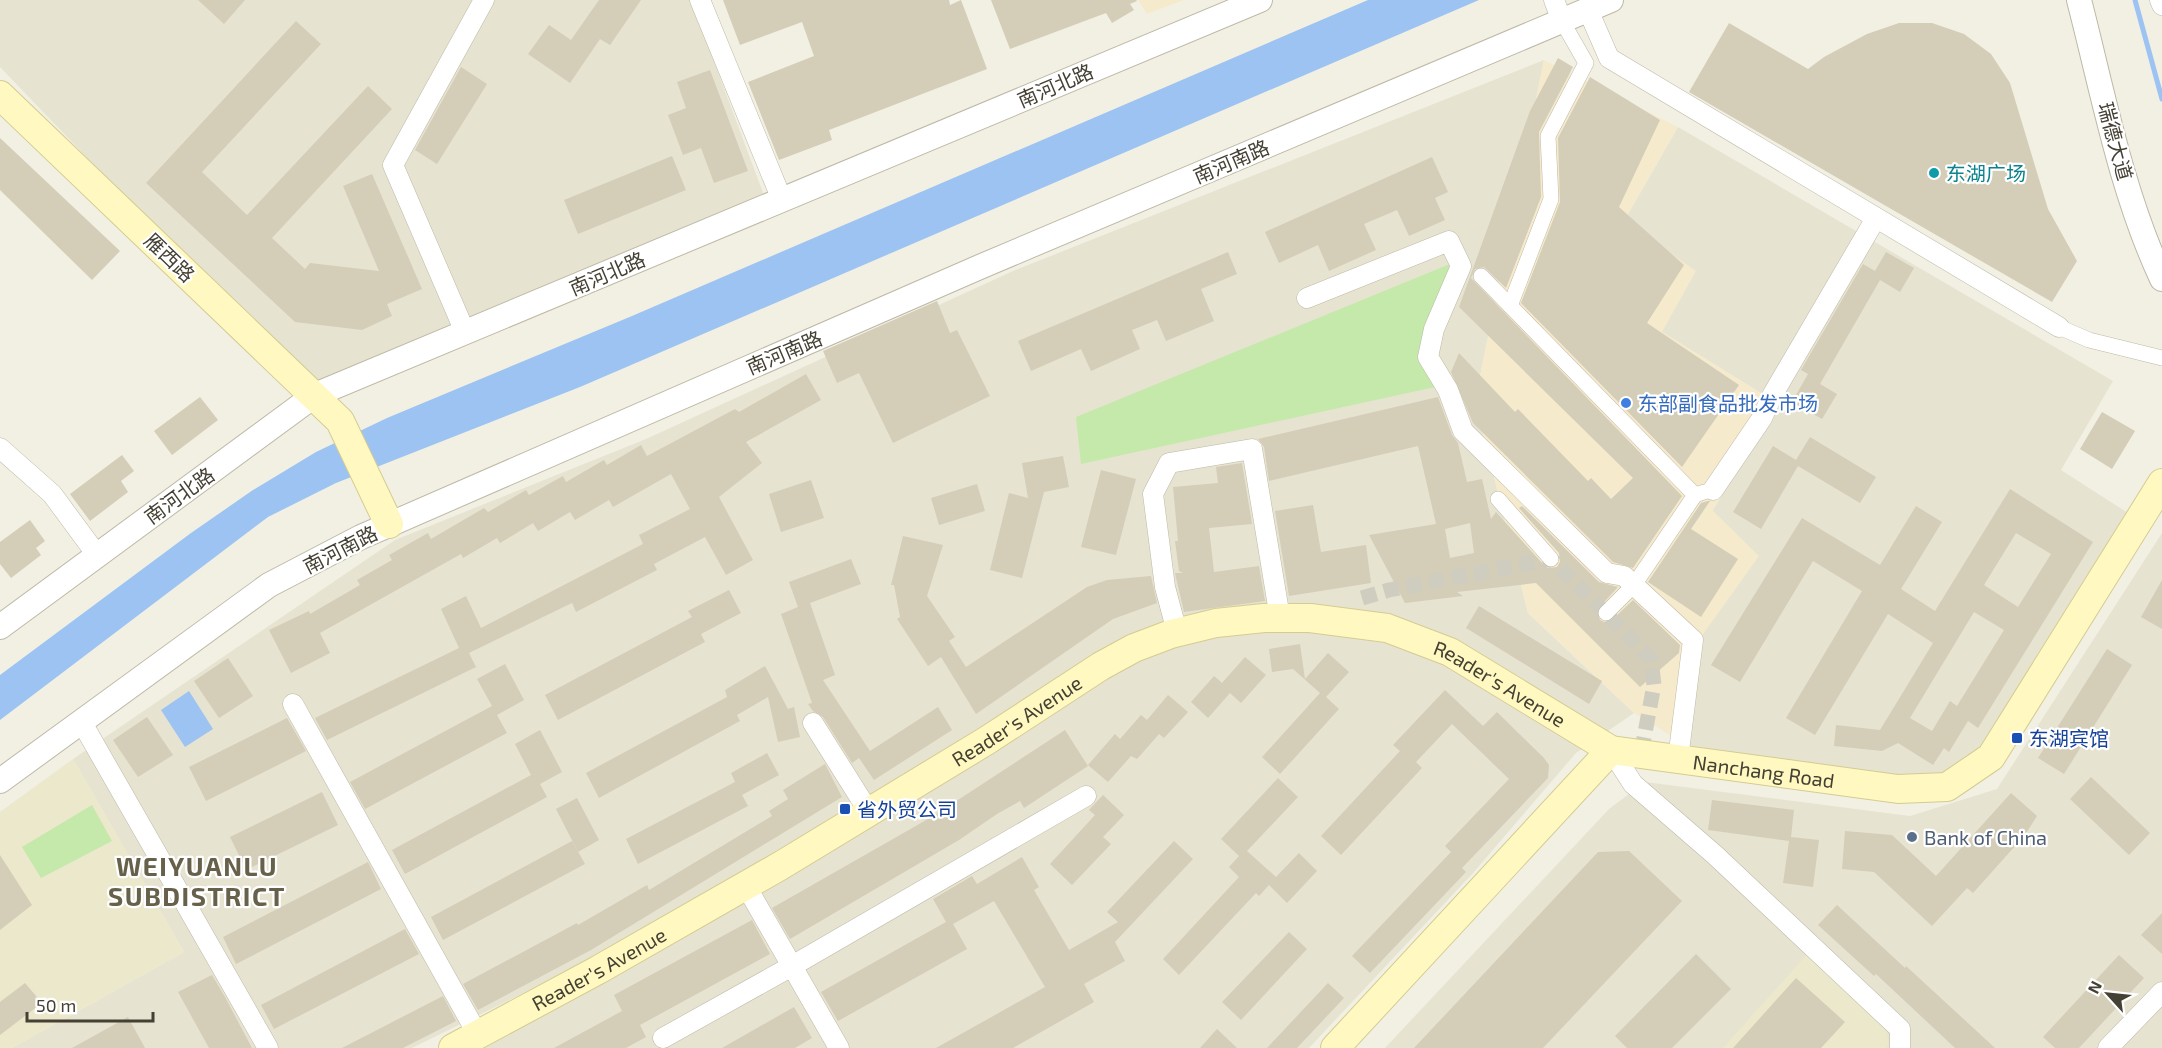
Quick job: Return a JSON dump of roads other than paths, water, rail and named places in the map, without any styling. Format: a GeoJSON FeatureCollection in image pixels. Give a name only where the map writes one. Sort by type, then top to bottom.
{"type":"FeatureCollection","features":[{"type":"Feature","properties":{"kind":"main road","name":"雁西路"},"geometry":{"type":"LineString","coordinates":[[0,95],[340,421],[389,524]]}},
{"type":"Feature","properties":{"kind":"main road","name":"Nanchang Road"},"geometry":{"type":"LineString","coordinates":[[1611,750],[1899,789],[1947,788],[1991,757],[2162,483]]}},
{"type":"Feature","properties":{"kind":"main road","name":"Reader's Avenue"},"geometry":{"type":"LineString","coordinates":[[453,1048],[598,970],[746,886],[986,741],[1101,666],[1134,648],[1177,632],[1216,623],[1280,618],[1310,618],[1378,627],[1416,638],[1450,652],[1493,676],[1611,750]]}},
{"type":"Feature","properties":{"kind":"main road"},"geometry":{"type":"LineString","coordinates":[[1335,1048],[1611,750]]}},
{"type":"Feature","properties":{"kind":"street"},"geometry":{"type":"LineString","coordinates":[[465,333],[393,165],[484,0]]}},
{"type":"Feature","properties":{"kind":"street"},"geometry":{"type":"LineString","coordinates":[[700,0],[782,200]]}},
{"type":"Feature","properties":{"kind":"street","name":"南河北路"},"geometry":{"type":"LineString","coordinates":[[0,627],[315,395],[1260,0]]}},
{"type":"Feature","properties":{"kind":"street","name":"南河南路"},"geometry":{"type":"LineString","coordinates":[[0,781],[269,585],[389,524],[992,262],[1558,11],[1587,10],[1611,0]]}},
{"type":"Feature","properties":{"kind":"street","name":"瑞德大道"},"geometry":{"type":"LineString","coordinates":[[2079,0],[2126,180],[2147,247],[2162,279]]}},
{"type":"Feature","properties":{"kind":"street"},"geometry":{"type":"LineString","coordinates":[[2160,0],[2162,5]]}},
{"type":"Feature","properties":{"kind":"street"},"geometry":{"type":"LineString","coordinates":[[1587,10],[1609,58],[2059,327],[2089,340],[2162,358]]}},
{"type":"Feature","properties":{"kind":"street"},"geometry":{"type":"LineString","coordinates":[[1510,306],[1551,199],[1548,136],[1586,63],[1558,11]]}},
{"type":"Feature","properties":{"kind":"street"},"geometry":{"type":"LineString","coordinates":[[1606,614],[1634,585],[1762,418],[1773,394],[1876,218]]}},
{"type":"Feature","properties":{"kind":"street"},"geometry":{"type":"LineString","coordinates":[[1307,298],[1449,241],[1461,266],[1434,329],[1428,357],[1449,390],[1463,431],[1607,573],[1624,576],[1693,640],[1677,759]]}},
{"type":"Feature","properties":{"kind":"street"},"geometry":{"type":"LineString","coordinates":[[1481,276],[1704,492]]}},
{"type":"Feature","properties":{"kind":"street"},"geometry":{"type":"LineString","coordinates":[[0,448],[52,494],[97,555]]}},
{"type":"Feature","properties":{"kind":"street"},"geometry":{"type":"LineString","coordinates":[[1177,632],[1165,587],[1153,494],[1169,463],[1252,449],[1280,618]]}},
{"type":"Feature","properties":{"kind":"street"},"geometry":{"type":"LineString","coordinates":[[1497,499],[1551,559]]}},
{"type":"Feature","properties":{"kind":"street"},"geometry":{"type":"LineString","coordinates":[[293,704],[478,1035]]}},
{"type":"Feature","properties":{"kind":"street"},"geometry":{"type":"LineString","coordinates":[[81,721],[268,1048]]}},
{"type":"Feature","properties":{"kind":"street"},"geometry":{"type":"LineString","coordinates":[[813,723],[869,812]]}},
{"type":"Feature","properties":{"kind":"street"},"geometry":{"type":"LineString","coordinates":[[1611,750],[1633,784],[1715,855],[1900,1029],[1900,1048]]}},
{"type":"Feature","properties":{"kind":"street"},"geometry":{"type":"LineString","coordinates":[[663,1038],[1086,796]]}},
{"type":"Feature","properties":{"kind":"street"},"geometry":{"type":"LineString","coordinates":[[746,886],[840,1048]]}},
{"type":"Feature","properties":{"kind":"street"},"geometry":{"type":"LineString","coordinates":[[2108,1048],[2162,992]]}},
{"type":"Feature","properties":{"kind":"water"},"geometry":{"type":"Polygon","coordinates":[[[1368,0],[1479,0],[580,387],[336,483],[268,517],[0,720],[0,675],[191,533],[253,490],[316,452],[387,418],[632,316],[1368,0]]]}},
{"type":"Feature","properties":{"kind":"water"},"geometry":{"type":"Polygon","coordinates":[[[189,691],[213,729],[185,747],[161,710],[189,691]]]}},
{"type":"Feature","properties":{"kind":"waterway"},"geometry":{"type":"LineString","coordinates":[[2135,0],[2162,99]]}},
{"type":"Feature","properties":{"kind":"tunnel"},"geometry":{"type":"LineString","coordinates":[[1362,598],[1389,590],[1551,559],[1651,659],[1654,685],[1641,754]]}},
{"type":"Feature","properties":{"kind":"place","name":"东湖广场"},"geometry":{"type":"Point","coordinates":[1934,173]}},
{"type":"Feature","properties":{"kind":"place","name":"东部副食品批发市场"},"geometry":{"type":"Point","coordinates":[1626,403]}},
{"type":"Feature","properties":{"kind":"place","name":"东湖宾馆"},"geometry":{"type":"Point","coordinates":[2017,738]}},
{"type":"Feature","properties":{"kind":"place","name":"省外贸公司"},"geometry":{"type":"Point","coordinates":[845,809]}},
{"type":"Feature","properties":{"kind":"place","name":"Bank of China"},"geometry":{"type":"Point","coordinates":[1912,837]}},
{"type":"Feature","properties":{"kind":"district","name":"WEIYUANLU SUBDISTRICT"},"geometry":{"type":"Point","coordinates":[197,880]}}]}
